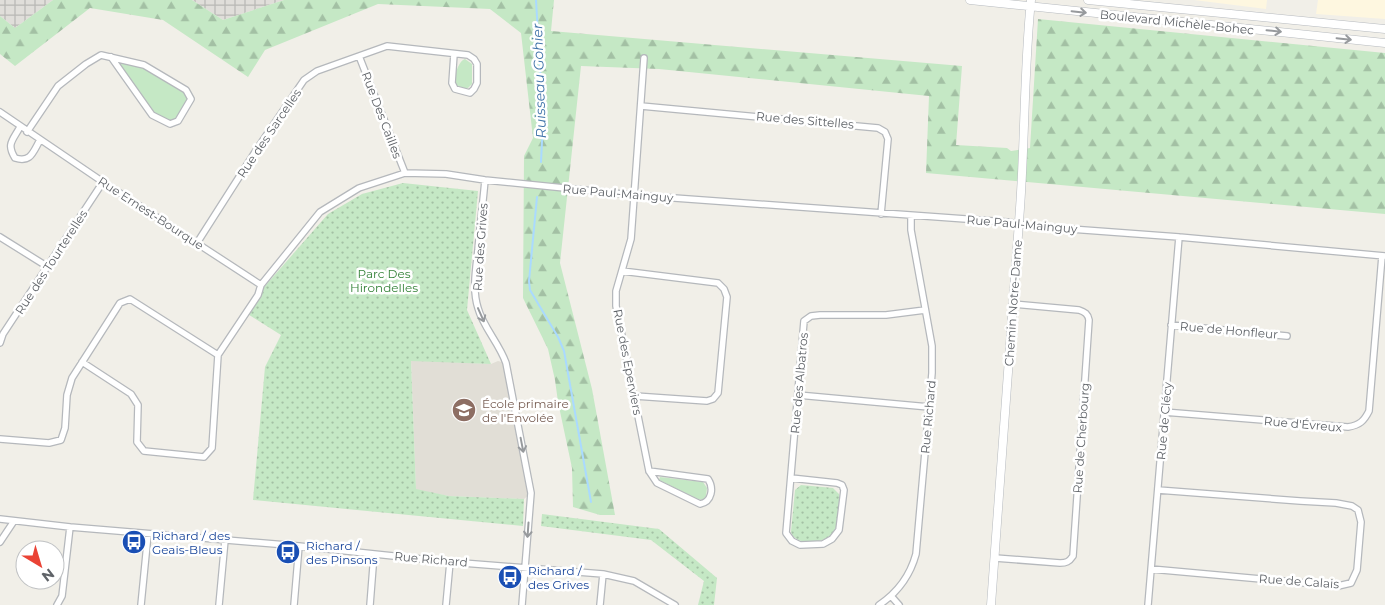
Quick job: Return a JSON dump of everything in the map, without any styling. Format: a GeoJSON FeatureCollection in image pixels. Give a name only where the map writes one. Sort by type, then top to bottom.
{"type":"FeatureCollection","features":[{"type":"Feature","properties":{"kind":"street","name":"Boulevard Michèle-Bohec"},"geometry":{"type":"LineString","coordinates":[[970,0],[1031,3],[1385,43]]}},
{"type":"Feature","properties":{"kind":"street","name":"Boulevard Michèle-Bohec"},"geometry":{"type":"LineString","coordinates":[[1088,0],[1385,29]]}},
{"type":"Feature","properties":{"kind":"street","name":"Chemin Notre-Dame"},"geometry":{"type":"LineString","coordinates":[[991,605],[1013,304],[1026,61],[1031,3]]}},
{"type":"Feature","properties":{"kind":"street","name":"Rue des Sarcelles"},"geometry":{"type":"LineString","coordinates":[[197,243],[304,80],[317,71],[387,46],[454,54],[468,56],[474,59],[477,64],[477,83],[470,93],[455,89],[452,83],[454,54]]}},
{"type":"Feature","properties":{"kind":"street"},"geometry":{"type":"LineString","coordinates":[[28,132],[58,86],[86,64],[101,56],[111,57],[144,65],[186,90],[191,99],[178,121],[170,124],[152,115],[111,57]]}},
{"type":"Feature","properties":{"kind":"street","name":"Rue Des Cailles"},"geometry":{"type":"LineString","coordinates":[[359,56],[404,174]]}},
{"type":"Feature","properties":{"kind":"street","name":"Rue des Eperviers"},"geometry":{"type":"LineString","coordinates":[[644,58],[631,238],[616,291],[616,306],[649,471]]}},
{"type":"Feature","properties":{"kind":"street","name":"Rue des Sittelles"},"geometry":{"type":"LineString","coordinates":[[641,106],[878,128],[885,132],[888,139],[881,214]]}},
{"type":"Feature","properties":{"kind":"street","name":"Rue Ernest-Bourque"},"geometry":{"type":"LineString","coordinates":[[0,112],[103,182],[262,285]]}},
{"type":"Feature","properties":{"kind":"street"},"geometry":{"type":"LineString","coordinates":[[20,127],[10,145],[10,150],[15,158],[23,160],[29,158],[40,140]]}},
{"type":"Feature","properties":{"kind":"street","name":"Rue Paul-Mainguy"},"geometry":{"type":"LineString","coordinates":[[82,362],[131,394],[138,405],[137,442],[144,451],[204,457],[212,448],[218,355],[258,295],[262,285],[320,212],[359,188],[404,174],[446,174],[485,180],[633,195],[1179,237],[1384,256]]}},
{"type":"Feature","properties":{"kind":"street","name":"Rue des Grives"},"geometry":{"type":"LineString","coordinates":[[485,180],[476,295],[478,308],[485,324],[502,351],[506,363],[531,493],[522,605]]}},
{"type":"Feature","properties":{"kind":"street","name":"Rue des Tourterelles"},"geometry":{"type":"LineString","coordinates":[[0,343],[2,333],[48,267],[103,182]]}},
{"type":"Feature","properties":{"kind":"street","name":"Rue Richard"},"geometry":{"type":"LineString","coordinates":[[879,605],[891,596],[907,577],[917,550],[932,373],[932,346],[911,230],[911,216]]}},
{"type":"Feature","properties":{"kind":"street"},"geometry":{"type":"LineString","coordinates":[[0,237],[48,267]]}},
{"type":"Feature","properties":{"kind":"street","name":"Rue de Clécy"},"geometry":{"type":"LineString","coordinates":[[1148,605],[1179,237]]}},
{"type":"Feature","properties":{"kind":"street","name":"Rue d'Évreux"},"geometry":{"type":"LineString","coordinates":[[1164,412],[1348,427],[1356,426],[1363,422],[1369,411],[1384,256]]}},
{"type":"Feature","properties":{"kind":"street"},"geometry":{"type":"LineString","coordinates":[[622,271],[718,283],[724,289],[727,297],[718,393],[713,399],[707,401],[635,396]]}},
{"type":"Feature","properties":{"kind":"street"},"geometry":{"type":"LineString","coordinates":[[0,439],[49,443],[60,440],[65,428],[67,395],[72,378],[120,303],[130,299],[218,355]]}},
{"type":"Feature","properties":{"kind":"street","name":"Rue de Cherbourg"},"geometry":{"type":"LineString","coordinates":[[995,558],[1066,563],[1070,560],[1073,551],[1088,315],[1085,311],[1079,310],[1013,304]]}},
{"type":"Feature","properties":{"kind":"street","name":"Rue des Albatros"},"geometry":{"type":"LineString","coordinates":[[791,478],[842,485],[844,490],[839,530],[823,544],[800,545],[792,541],[786,533],[804,321],[811,316],[886,315],[926,310]]}},
{"type":"Feature","properties":{"kind":"street","name":"Rue de Honfleur"},"geometry":{"type":"LineString","coordinates":[[1171,325],[1287,336]]}},
{"type":"Feature","properties":{"kind":"street"},"geometry":{"type":"LineString","coordinates":[[798,395],[929,407]]}},
{"type":"Feature","properties":{"kind":"street"},"geometry":{"type":"LineString","coordinates":[[649,471],[708,479],[711,485],[710,498],[705,503],[700,504],[657,483],[649,471]]}},
{"type":"Feature","properties":{"kind":"street","name":"Rue de Calais"},"geometry":{"type":"LineString","coordinates":[[1151,568],[1338,586],[1351,583],[1357,570],[1360,546],[1361,522],[1358,510],[1352,506],[1336,503],[1158,490]]}},
{"type":"Feature","properties":{"kind":"street","name":"Rue Richard"},"geometry":{"type":"LineString","coordinates":[[0,519],[70,527],[299,546],[450,562],[525,566],[603,574],[634,581],[675,605]]}},
{"type":"Feature","properties":{"kind":"street"},"geometry":{"type":"LineString","coordinates":[[0,542],[14,521]]}},
{"type":"Feature","properties":{"kind":"street"},"geometry":{"type":"LineString","coordinates":[[57,605],[62,596],[70,527]]}},
{"type":"Feature","properties":{"kind":"street"},"geometry":{"type":"LineString","coordinates":[[141,605],[148,534]]}},
{"type":"Feature","properties":{"kind":"street"},"geometry":{"type":"LineString","coordinates":[[219,605],[225,540]]}},
{"type":"Feature","properties":{"kind":"street"},"geometry":{"type":"LineString","coordinates":[[294,605],[299,546]]}},
{"type":"Feature","properties":{"kind":"street"},"geometry":{"type":"LineString","coordinates":[[370,605],[374,554]]}},
{"type":"Feature","properties":{"kind":"street"},"geometry":{"type":"LineString","coordinates":[[446,605],[450,562]]}},
{"type":"Feature","properties":{"kind":"street"},"geometry":{"type":"LineString","coordinates":[[600,605],[603,574]]}},
{"type":"Feature","properties":{"kind":"street"},"geometry":{"type":"LineString","coordinates":[[891,596],[899,605]]}},
{"type":"Feature","properties":{"kind":"shaded area"},"geometry":{"type":"Polygon","coordinates":[[[0,0],[53,0],[15,28],[0,16],[0,0]]]}},
{"type":"Feature","properties":{"kind":"shaded area"},"geometry":{"type":"Polygon","coordinates":[[[192,0],[284,0],[223,20],[192,0]]]}},
{"type":"Feature","properties":{"kind":"shaded area"},"geometry":{"type":"Polygon","coordinates":[[[1194,0],[1267,0],[1266,9],[1194,0]]]}},
{"type":"Feature","properties":{"kind":"shaded area"},"geometry":{"type":"Polygon","coordinates":[[[1318,0],[1385,0],[1385,19],[1316,14],[1318,0]]]}},
{"type":"Feature","properties":{"kind":"shaded area","name":"École primaire de l'Envolée"},"geometry":{"type":"Polygon","coordinates":[[[411,360],[491,364],[498,361],[506,363],[531,493],[524,499],[449,496],[416,490],[411,360]]]}},
{"type":"Feature","properties":{"kind":"green space"},"geometry":{"type":"Polygon","coordinates":[[[53,0],[192,0],[223,20],[284,0],[554,0],[551,31],[962,66],[956,145],[1007,148],[1011,151],[1030,148],[1038,19],[1385,53],[1385,214],[926,173],[929,96],[659,69],[581,66],[560,263],[592,389],[615,515],[600,515],[573,507],[572,468],[548,349],[523,298],[524,156],[533,138],[521,33],[490,9],[378,4],[265,50],[248,77],[163,20],[90,8],[15,66],[0,54],[0,16],[15,28],[53,0]]]}},
{"type":"Feature","properties":{"kind":"green space"},"geometry":{"type":"Polygon","coordinates":[[[111,57],[144,65],[186,90],[191,99],[178,121],[170,124],[152,115],[111,57]]]}},
{"type":"Feature","properties":{"kind":"green space"},"geometry":{"type":"Polygon","coordinates":[[[465,59],[472,64],[472,84],[468,88],[463,89],[456,85],[455,78],[458,66],[465,59]]]}},
{"type":"Feature","properties":{"kind":"green space","name":"Parc Des Hirondelles"},"geometry":{"type":"Polygon","coordinates":[[[403,183],[478,191],[467,310],[491,364],[411,361],[416,489],[449,496],[524,499],[523,526],[253,500],[265,367],[281,335],[246,313],[265,286],[328,214],[362,194],[403,183]]]}},
{"type":"Feature","properties":{"kind":"green space"},"geometry":{"type":"Polygon","coordinates":[[[660,477],[703,482],[707,488],[706,496],[703,500],[698,499],[659,480],[660,477]]]}},
{"type":"Feature","properties":{"kind":"green space"},"geometry":{"type":"Polygon","coordinates":[[[801,485],[833,488],[839,494],[837,526],[832,534],[822,540],[810,542],[798,540],[791,532],[795,490],[801,485]]]}},
{"type":"Feature","properties":{"kind":"green space"},"geometry":{"type":"Polygon","coordinates":[[[542,514],[659,529],[717,578],[714,605],[698,605],[704,581],[651,540],[541,526],[542,514]]]}},
{"type":"Feature","properties":{"kind":"waterway","name":"Ruisseau Gohier"},"geometry":{"type":"LineString","coordinates":[[536,0],[543,121],[541,162]]}},
{"type":"Feature","properties":{"kind":"waterway","name":"Ruisseau Gohier"},"geometry":{"type":"LineString","coordinates":[[537,197],[529,281],[530,290],[558,337],[564,351],[591,502]]}},
{"type":"Feature","properties":{"kind":"place","name":"École primaire de l'Envolée"},"geometry":{"type":"Point","coordinates":[464,410]}},
{"type":"Feature","properties":{"kind":"place","name":"Richard / des Geais-Bleus"},"geometry":{"type":"Point","coordinates":[134,542]}},
{"type":"Feature","properties":{"kind":"place","name":"Richard / des Pinsons"},"geometry":{"type":"Point","coordinates":[288,552]}},
{"type":"Feature","properties":{"kind":"place","name":"Richard / des Grives"},"geometry":{"type":"Point","coordinates":[510,577]}}]}
